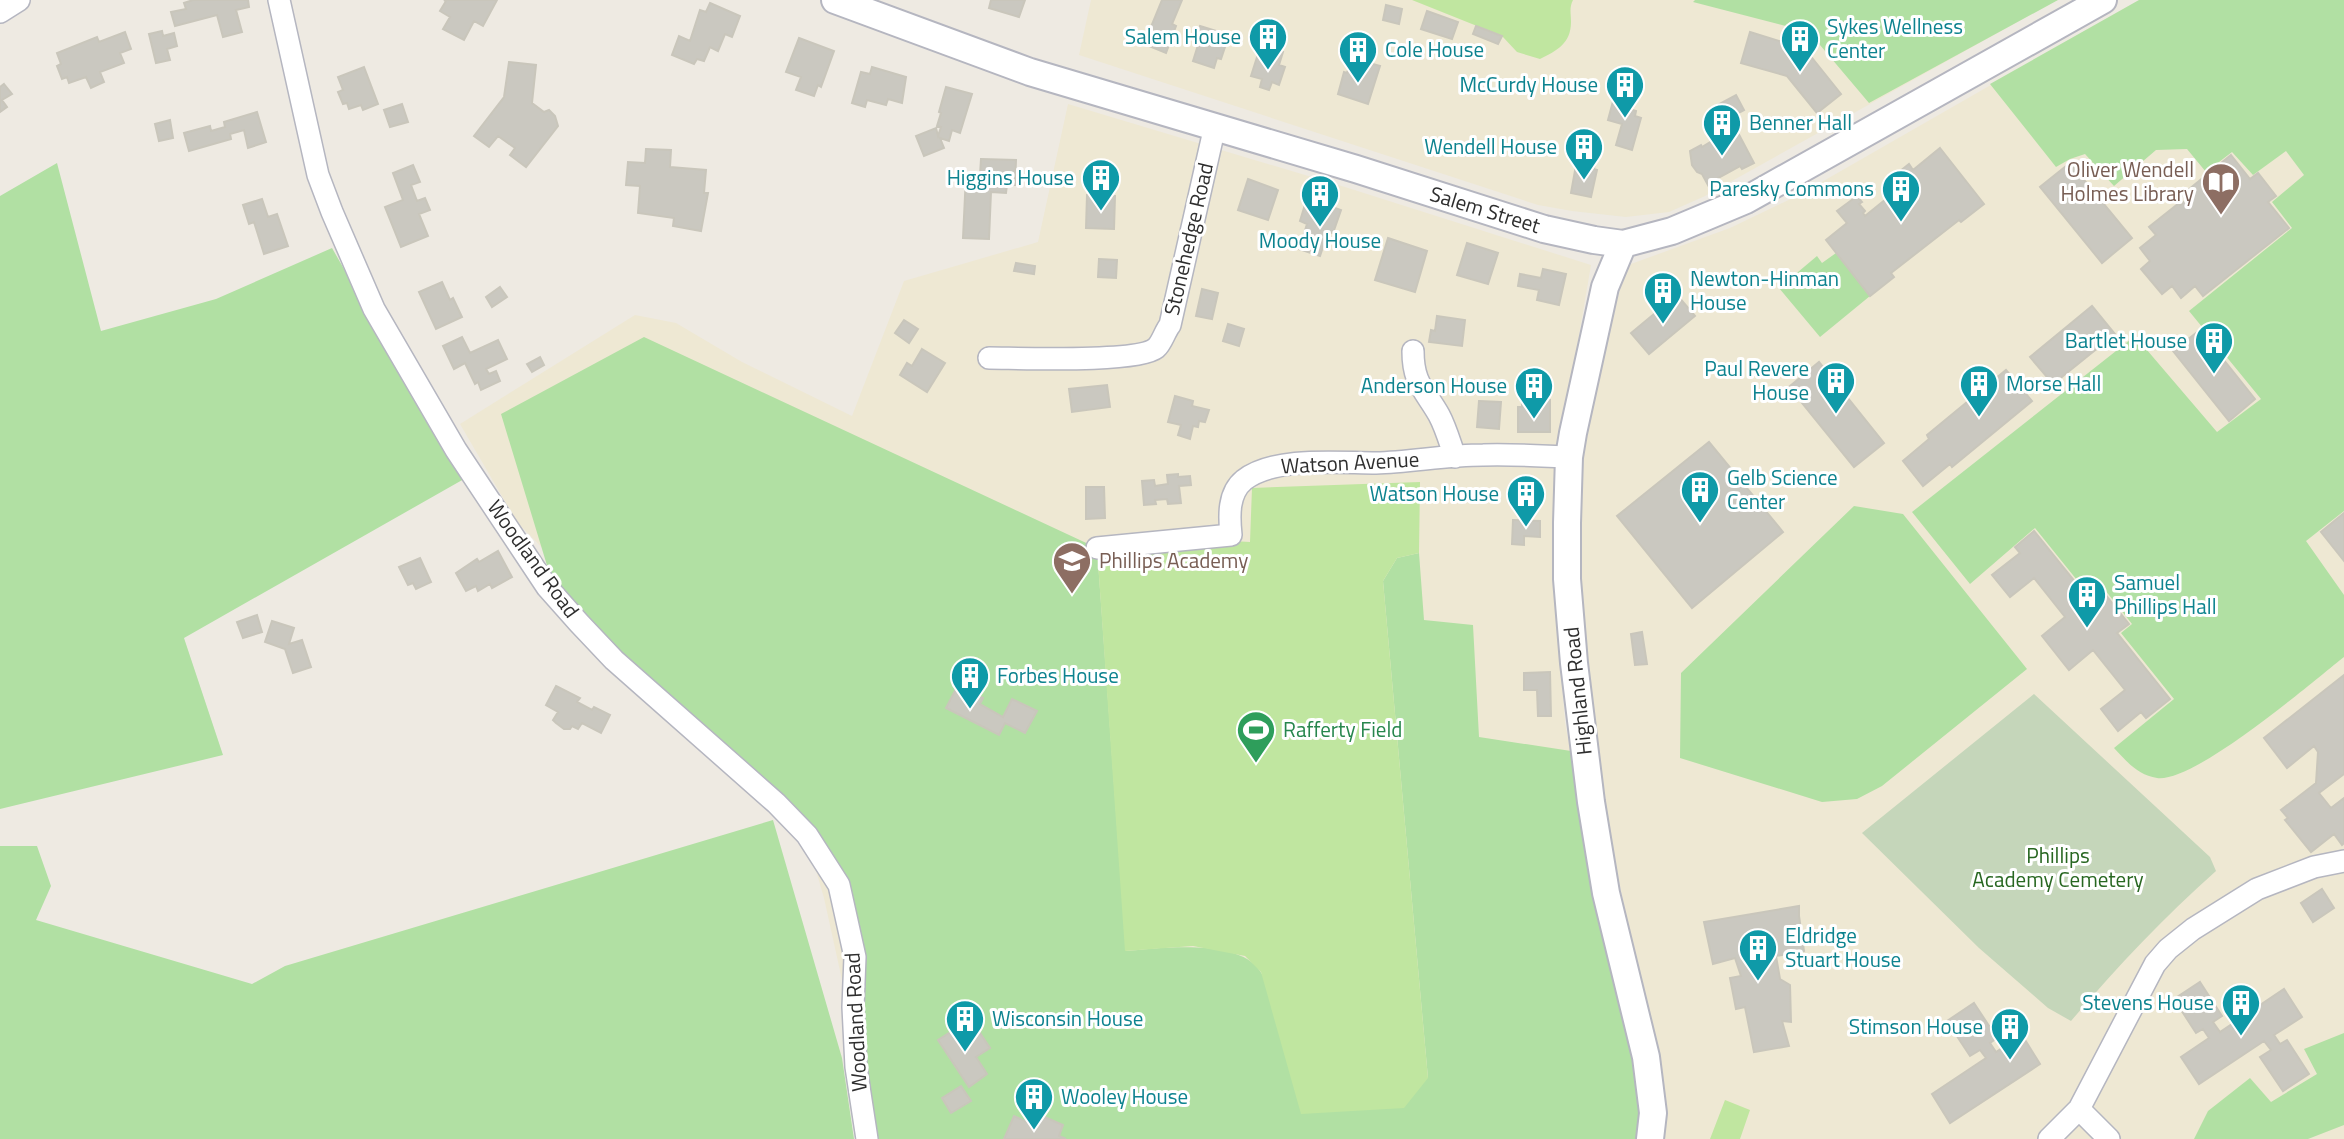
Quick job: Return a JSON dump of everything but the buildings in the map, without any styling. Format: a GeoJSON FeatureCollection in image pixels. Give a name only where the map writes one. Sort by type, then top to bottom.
{"type":"FeatureCollection","features":[{"type":"Feature","properties":{"kind":"street"},"geometry":{"type":"LineString","coordinates":[[0,12],[19,0]]}},
{"type":"Feature","properties":{"kind":"street","name":"Woodland Road"},"geometry":{"type":"LineString","coordinates":[[279,0],[318,175],[332,212],[374,309],[456,450],[548,587],[563,605],[614,660],[807,835],[839,885],[855,957],[853,1007],[856,1067],[867,1139]]}},
{"type":"Feature","properties":{"kind":"street","name":"Salem Street"},"geometry":{"type":"LineString","coordinates":[[835,0],[1030,72],[1216,126],[1544,229],[1623,244],[1672,231],[1746,200],[2103,0]]}},
{"type":"Feature","properties":{"kind":"street","name":"Stonehedge Road"},"geometry":{"type":"LineString","coordinates":[[989,358],[1114,357],[1149,352],[1158,346],[1170,325],[1216,126]]}},
{"type":"Feature","properties":{"kind":"street","name":"Highland Road"},"geometry":{"type":"LineString","coordinates":[[1623,244],[1605,288],[1569,457],[1567,579],[1591,802],[1606,894],[1646,1057],[1653,1114],[1650,1139]]}},
{"type":"Feature","properties":{"kind":"street"},"geometry":{"type":"LineString","coordinates":[[1413,351],[1413,371],[1423,393],[1440,417],[1455,457]]}},
{"type":"Feature","properties":{"kind":"street","name":"Watson Avenue"},"geometry":{"type":"LineString","coordinates":[[1097,548],[1231,535],[1229,518],[1233,495],[1243,480],[1264,469],[1307,462],[1377,463],[1483,454],[1569,457]]}},
{"type":"Feature","properties":{"kind":"street"},"geometry":{"type":"LineString","coordinates":[[2049,1139],[2079,1109],[2155,964],[2168,949],[2193,929],[2257,889],[2314,867],[2344,861]]}},
{"type":"Feature","properties":{"kind":"street"},"geometry":{"type":"LineString","coordinates":[[2079,1109],[2109,1139]]}},
{"type":"Feature","properties":{"kind":"shaded area"},"geometry":{"type":"Polygon","coordinates":[[[1091,0],[2057,0],[1705,196],[1669,212],[1626,217],[1538,205],[1079,55],[1091,0]]]}},
{"type":"Feature","properties":{"kind":"shaded area"},"geometry":{"type":"Polygon","coordinates":[[[2139,0],[2344,0],[2344,1139],[1658,1139],[1636,967],[1599,778],[1577,612],[1581,457],[1599,362],[1625,273],[1631,264],[1730,228],[1799,195],[2139,0]]]}},
{"type":"Feature","properties":{"kind":"shaded area","name":"Phillips Academy"},"geometry":{"type":"Polygon","coordinates":[[[1068,104],[1345,187],[1591,265],[1555,492],[1553,528],[1557,622],[1565,723],[1640,1114],[877,1139],[824,898],[799,812],[517,522],[460,424],[635,315],[676,323],[742,362],[852,416],[904,281],[1038,242],[1068,104]]]}},
{"type":"Feature","properties":{"kind":"green space"},"geometry":{"type":"Polygon","coordinates":[[[1412,0],[1573,0],[1568,36],[1562,46],[1540,59],[1517,52],[1502,36],[1412,0]]]}},
{"type":"Feature","properties":{"kind":"green space"},"geometry":{"type":"Polygon","coordinates":[[[2058,0],[1869,103],[1809,32],[1693,2],[2058,0]]]}},
{"type":"Feature","properties":{"kind":"green space"},"geometry":{"type":"Polygon","coordinates":[[[2139,0],[2344,0],[2344,511],[2306,541],[2344,595],[2344,657],[2224,749],[2175,775],[2157,778],[2138,771],[2114,748],[2174,699],[2121,633],[2132,624],[2101,585],[2089,595],[2035,528],[1970,584],[1912,512],[2135,336],[2217,432],[2261,399],[2189,311],[2292,228],[2272,202],[2304,175],[2286,151],[2253,175],[2232,152],[2206,172],[2187,149],[2156,150],[2114,186],[2085,154],[2056,167],[1990,84],[2139,0]]]}},
{"type":"Feature","properties":{"kind":"green space"},"geometry":{"type":"Polygon","coordinates":[[[57,163],[101,331],[216,299],[332,248],[464,479],[184,638],[223,755],[0,809],[0,196],[57,163]]]}},
{"type":"Feature","properties":{"kind":"green space"},"geometry":{"type":"Polygon","coordinates":[[[1836,253],[1870,296],[1820,337],[1779,288],[1817,256],[1822,263],[1836,253]]]}},
{"type":"Feature","properties":{"kind":"green space"},"geometry":{"type":"Polygon","coordinates":[[[644,337],[1097,548],[1126,951],[1178,947],[1217,949],[1235,954],[1250,961],[1260,971],[1271,1002],[1428,1078],[1383,581],[1397,558],[1419,553],[1424,620],[1473,625],[1479,737],[1584,753],[1650,1139],[867,1139],[839,885],[807,835],[614,660],[549,572],[501,414],[644,337]]]}},
{"type":"Feature","properties":{"kind":"green space","name":"Rafferty Field"},"geometry":{"type":"Polygon","coordinates":[[[1420,482],[1419,553],[1397,558],[1383,581],[1428,1078],[1404,1108],[1301,1114],[1261,972],[1245,956],[1193,946],[1125,951],[1097,548],[1197,539],[1250,542],[1252,488],[1420,482]]]}},
{"type":"Feature","properties":{"kind":"green space"},"geometry":{"type":"Polygon","coordinates":[[[1854,506],[1903,514],[2027,669],[1882,786],[1857,799],[1822,802],[1680,758],[1681,673],[1854,506]]]}},
{"type":"Feature","properties":{"kind":"green space","name":"Phillips Academy Cemetery"},"geometry":{"type":"Polygon","coordinates":[[[2034,694],[2210,857],[2216,871],[2141,943],[2071,1021],[2048,1008],[1979,948],[1862,833],[2034,694]]]}},
{"type":"Feature","properties":{"kind":"green space"},"geometry":{"type":"Polygon","coordinates":[[[773,820],[842,1058],[854,1139],[0,1139],[0,846],[37,846],[51,886],[36,920],[252,984],[285,966],[773,820]]]}},
{"type":"Feature","properties":{"kind":"green space"},"geometry":{"type":"Polygon","coordinates":[[[2344,1033],[2344,1125],[2308,1139],[2194,1139],[2208,1111],[2250,1078],[2271,1102],[2317,1074],[2304,1049],[2344,1033]]]}},
{"type":"Feature","properties":{"kind":"green space"},"geometry":{"type":"Polygon","coordinates":[[[1725,1100],[1750,1110],[1740,1139],[1710,1139],[1725,1100]]]}},
{"type":"Feature","properties":{"kind":"place","name":"Salem House"},"geometry":{"type":"Point","coordinates":[1268,71]}},
{"type":"Feature","properties":{"kind":"place","name":"Sykes Wellness Center"},"geometry":{"type":"Point","coordinates":[1800,73]}},
{"type":"Feature","properties":{"kind":"place","name":"Cole House"},"geometry":{"type":"Point","coordinates":[1358,84]}},
{"type":"Feature","properties":{"kind":"place","name":"McCurdy House"},"geometry":{"type":"Point","coordinates":[1625,119]}},
{"type":"Feature","properties":{"kind":"place","name":"Benner Hall"},"geometry":{"type":"Point","coordinates":[1722,157]}},
{"type":"Feature","properties":{"kind":"place","name":"Wendell House"},"geometry":{"type":"Point","coordinates":[1584,181]}},
{"type":"Feature","properties":{"kind":"place","name":"Higgins House"},"geometry":{"type":"Point","coordinates":[1101,212]}},
{"type":"Feature","properties":{"kind":"place","name":"Oliver Wendell Holmes Library"},"geometry":{"type":"Point","coordinates":[2221,216]}},
{"type":"Feature","properties":{"kind":"place","name":"Paresky Commons"},"geometry":{"type":"Point","coordinates":[1901,223]}},
{"type":"Feature","properties":{"kind":"place","name":"Moody House"},"geometry":{"type":"Point","coordinates":[1320,228]}},
{"type":"Feature","properties":{"kind":"place","name":"Newton-Hinman House"},"geometry":{"type":"Point","coordinates":[1663,325]}},
{"type":"Feature","properties":{"kind":"place","name":"Bartlet House"},"geometry":{"type":"Point","coordinates":[2214,375]}},
{"type":"Feature","properties":{"kind":"place","name":"Paul Revere House"},"geometry":{"type":"Point","coordinates":[1836,415]}},
{"type":"Feature","properties":{"kind":"place","name":"Morse Hall"},"geometry":{"type":"Point","coordinates":[1979,418]}},
{"type":"Feature","properties":{"kind":"place","name":"Anderson House"},"geometry":{"type":"Point","coordinates":[1534,420]}},
{"type":"Feature","properties":{"kind":"place","name":"Gelb Science Center"},"geometry":{"type":"Point","coordinates":[1700,524]}},
{"type":"Feature","properties":{"kind":"place","name":"Watson House"},"geometry":{"type":"Point","coordinates":[1526,528]}},
{"type":"Feature","properties":{"kind":"place","name":"Phillips Academy"},"geometry":{"type":"Point","coordinates":[1072,595]}},
{"type":"Feature","properties":{"kind":"place","name":"Samuel Phillips Hall"},"geometry":{"type":"Point","coordinates":[2087,629]}},
{"type":"Feature","properties":{"kind":"place","name":"Forbes House"},"geometry":{"type":"Point","coordinates":[970,710]}},
{"type":"Feature","properties":{"kind":"place","name":"Rafferty Field"},"geometry":{"type":"Point","coordinates":[1256,764]}},
{"type":"Feature","properties":{"kind":"place","name":"Eldridge Stuart House"},"geometry":{"type":"Point","coordinates":[1758,982]}},
{"type":"Feature","properties":{"kind":"place","name":"Stevens House"},"geometry":{"type":"Point","coordinates":[2241,1037]}},
{"type":"Feature","properties":{"kind":"place","name":"Wisconsin House"},"geometry":{"type":"Point","coordinates":[965,1053]}},
{"type":"Feature","properties":{"kind":"place","name":"Stimson House"},"geometry":{"type":"Point","coordinates":[2010,1061]}},
{"type":"Feature","properties":{"kind":"place","name":"Wooley House"},"geometry":{"type":"Point","coordinates":[1034,1131]}}]}
